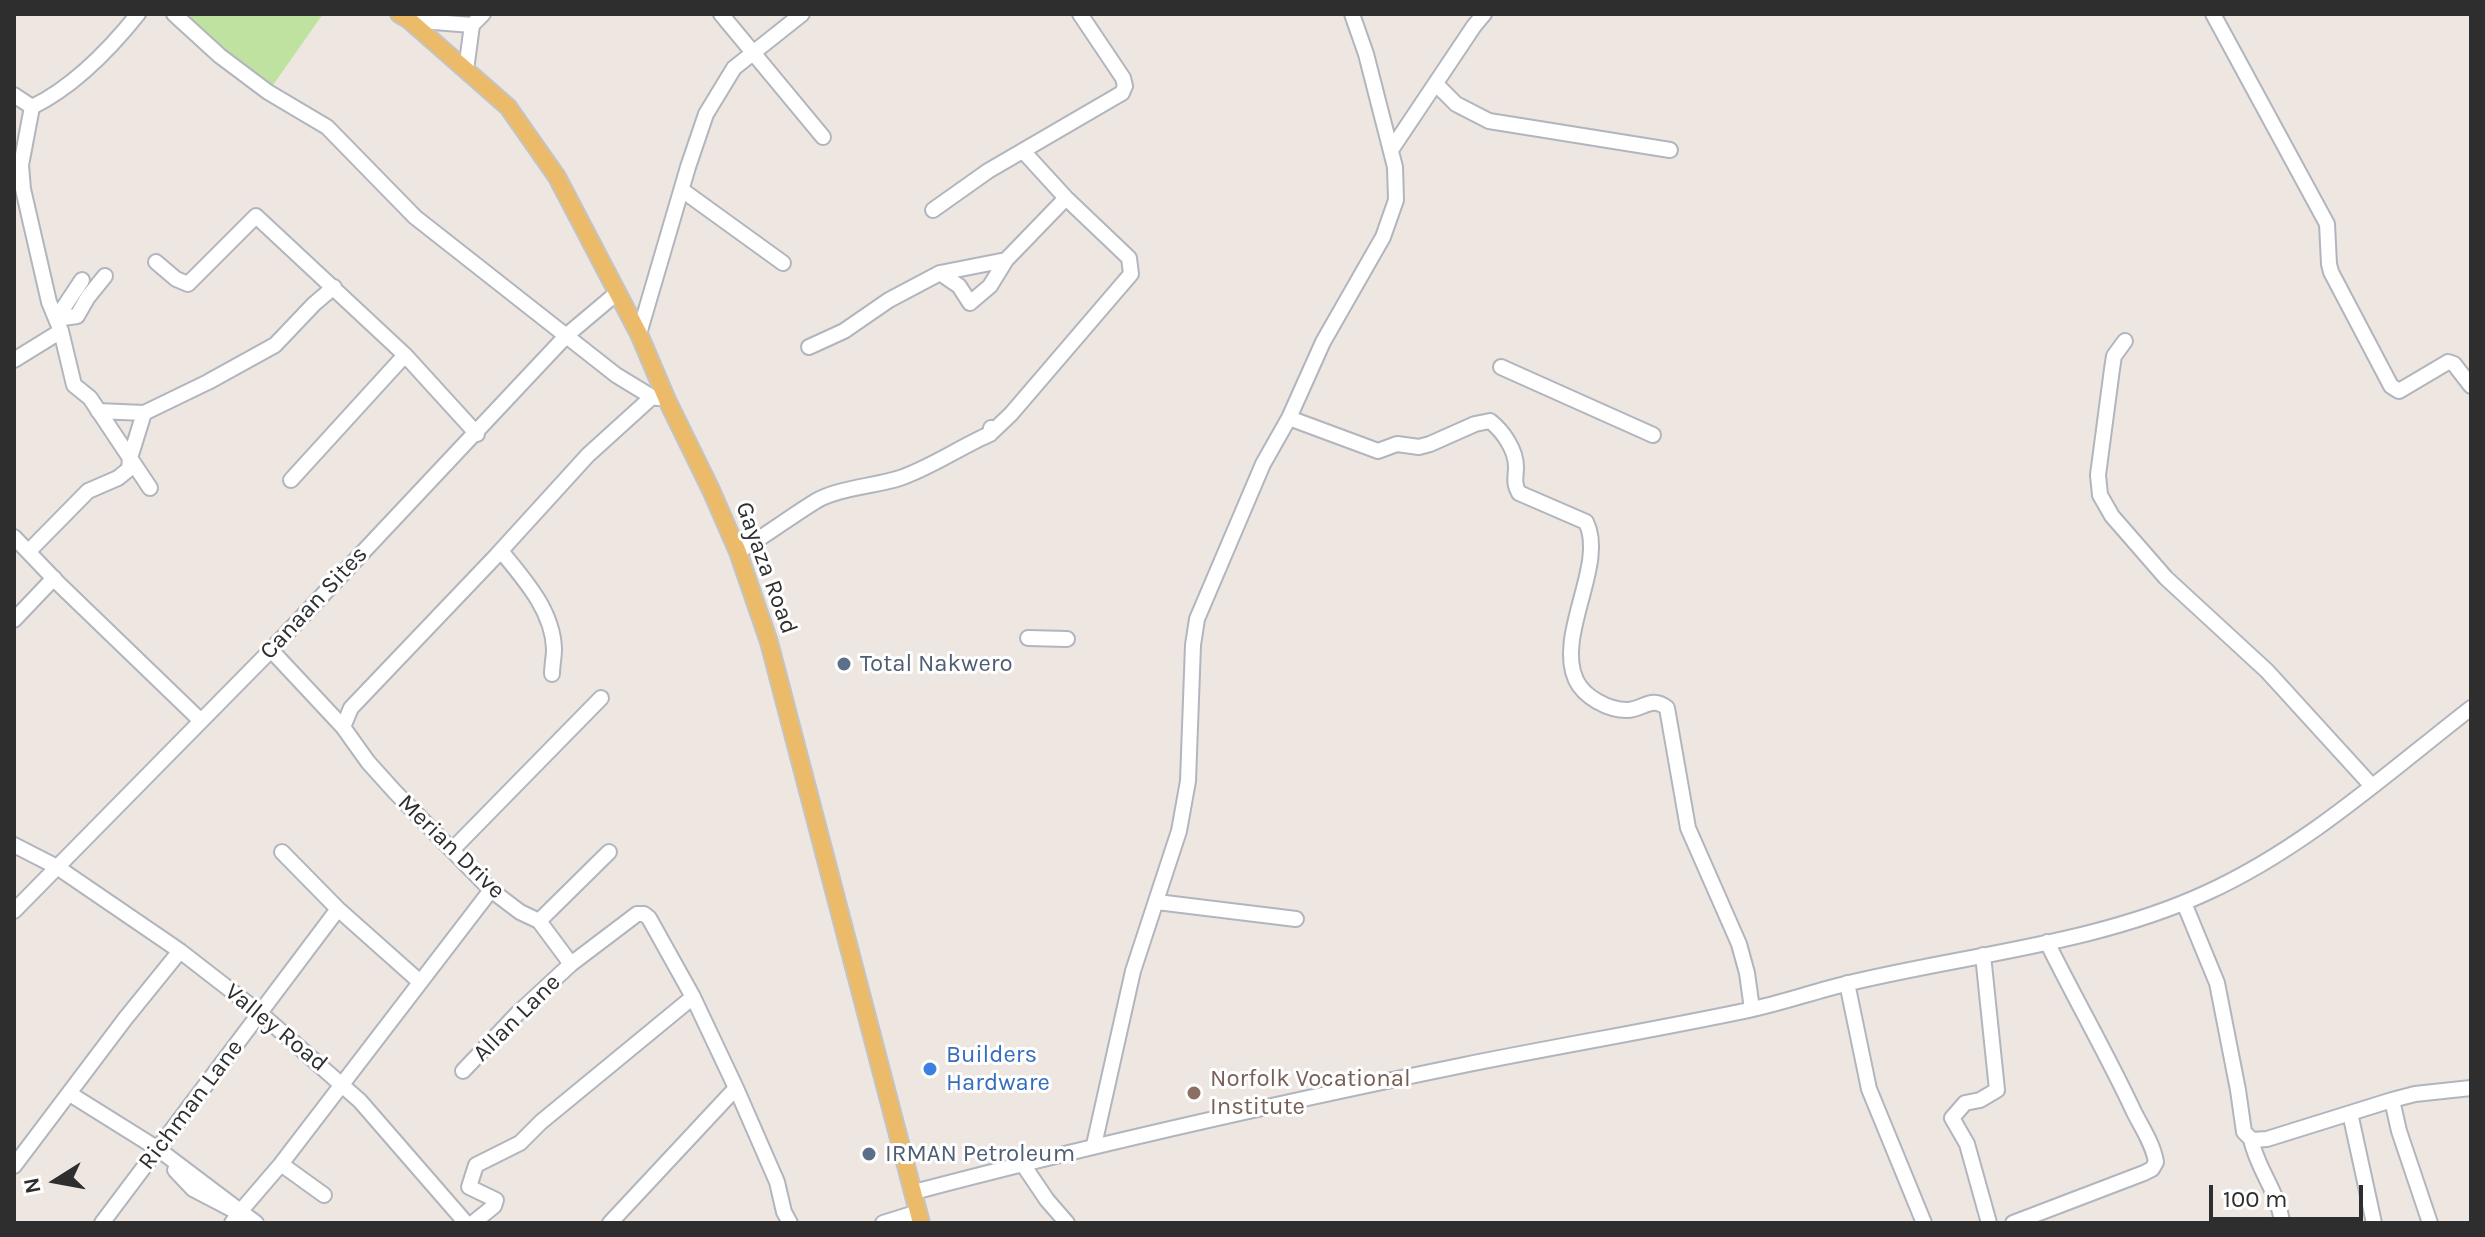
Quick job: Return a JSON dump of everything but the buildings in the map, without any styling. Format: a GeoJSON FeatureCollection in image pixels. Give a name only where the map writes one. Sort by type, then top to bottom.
{"type":"FeatureCollection","features":[{"type":"Feature","properties":{"kind":"main road","name":"Gayaza Road"},"geometry":{"type":"LineString","coordinates":[[404,17],[508,107],[557,177],[639,334],[659,399],[738,552],[769,642],[920,1218]]}},
{"type":"Feature","properties":{"kind":"street"},"geometry":{"type":"LineString","coordinates":[[138,14],[121,36],[90,65],[32,107],[21,165],[23,189],[49,302],[59,325],[74,386],[90,398],[150,488]]}},
{"type":"Feature","properties":{"kind":"street"},"geometry":{"type":"LineString","coordinates":[[174,14],[220,56],[268,92],[327,127],[415,217],[616,375],[659,399],[588,455],[351,708],[343,727]]}},
{"type":"Feature","properties":{"kind":"street"},"geometry":{"type":"LineString","coordinates":[[721,14],[823,137]]}},
{"type":"Feature","properties":{"kind":"street"},"geometry":{"type":"LineString","coordinates":[[639,334],[706,114],[734,68],[802,14]]}},
{"type":"Feature","properties":{"kind":"street"},"geometry":{"type":"LineString","coordinates":[[933,210],[988,171],[1122,93],[1125,86],[1123,78],[1080,14]]}},
{"type":"Feature","properties":{"kind":"street"},"geometry":{"type":"LineString","coordinates":[[1094,1145],[1133,971],[1179,831],[1186,792],[1197,619],[1263,464],[1289,418],[1323,342],[1361,278],[1392,214],[1397,185],[1391,150],[1366,54],[1352,14]]}},
{"type":"Feature","properties":{"kind":"street"},"geometry":{"type":"LineString","coordinates":[[1391,150],[1484,14]]}},
{"type":"Feature","properties":{"kind":"street"},"geometry":{"type":"LineString","coordinates":[[2213,14],[2327,224],[2331,272],[2391,386],[2399,391],[2448,362],[2454,364],[2471,386]]}},
{"type":"Feature","properties":{"kind":"street"},"geometry":{"type":"LineString","coordinates":[[404,17],[478,19],[466,70]]}},
{"type":"Feature","properties":{"kind":"street"},"geometry":{"type":"LineString","coordinates":[[1436,84],[1456,104],[1489,121],[1670,150]]}},
{"type":"Feature","properties":{"kind":"street"},"geometry":{"type":"LineString","coordinates":[[14,95],[32,107]]}},
{"type":"Feature","properties":{"kind":"street"},"geometry":{"type":"LineString","coordinates":[[738,552],[818,500],[902,477],[933,464],[991,431],[1011,414],[1131,274],[1129,258],[1066,198],[1023,151]]}},
{"type":"Feature","properties":{"kind":"street"},"geometry":{"type":"LineString","coordinates":[[682,190],[783,263]]}},
{"type":"Feature","properties":{"kind":"street"},"geometry":{"type":"LineString","coordinates":[[940,273],[959,286],[970,303],[990,286],[1006,260],[1066,198]]}},
{"type":"Feature","properties":{"kind":"street"},"geometry":{"type":"LineString","coordinates":[[156,262],[176,279],[188,284],[256,216],[405,355],[477,434]]}},
{"type":"Feature","properties":{"kind":"street"},"geometry":{"type":"LineString","coordinates":[[809,347],[844,331],[889,300],[940,273],[1006,260]]}},
{"type":"Feature","properties":{"kind":"street"},"geometry":{"type":"LineString","coordinates":[[14,360],[59,325],[77,316],[105,276]]}},
{"type":"Feature","properties":{"kind":"street"},"geometry":{"type":"LineString","coordinates":[[59,325],[82,280]]}},
{"type":"Feature","properties":{"kind":"street"},"geometry":{"type":"LineString","coordinates":[[98,411],[144,413],[275,345],[334,287]]}},
{"type":"Feature","properties":{"kind":"street","name":"Canaan Sites"},"geometry":{"type":"LineString","coordinates":[[14,911],[271,650],[567,335],[618,292]]}},
{"type":"Feature","properties":{"kind":"street"},"geometry":{"type":"LineString","coordinates":[[2125,341],[2114,356],[2098,475],[2100,495],[2112,516],[2166,578],[2267,671],[2371,785]]}},
{"type":"Feature","properties":{"kind":"street"},"geometry":{"type":"LineString","coordinates":[[291,480],[405,355]]}},
{"type":"Feature","properties":{"kind":"street"},"geometry":{"type":"LineString","coordinates":[[1501,367],[1653,435]]}},
{"type":"Feature","properties":{"kind":"street"},"geometry":{"type":"LineString","coordinates":[[29,551],[88,491],[118,478],[129,469],[144,413]]}},
{"type":"Feature","properties":{"kind":"street"},"geometry":{"type":"LineString","coordinates":[[1289,418],[1378,451],[1397,444],[1419,447],[1490,421],[1500,430],[1513,452],[1515,485],[1519,493],[1586,522],[1591,533],[1591,551],[1572,648],[1574,675],[1582,690],[1608,706],[1630,710],[1652,702],[1667,708],[1688,828],[1739,944],[1752,1009]]}},
{"type":"Feature","properties":{"kind":"street"},"geometry":{"type":"LineString","coordinates":[[14,537],[200,720]]}},
{"type":"Feature","properties":{"kind":"street"},"geometry":{"type":"LineString","coordinates":[[501,551],[545,612],[554,648],[552,674]]}},
{"type":"Feature","properties":{"kind":"street"},"geometry":{"type":"LineString","coordinates":[[14,620],[54,578]]}},
{"type":"Feature","properties":{"kind":"street"},"geometry":{"type":"LineString","coordinates":[[1028,638],[1067,639]]}},
{"type":"Feature","properties":{"kind":"street","name":"Merian Drive"},"geometry":{"type":"LineString","coordinates":[[271,650],[343,727],[368,762],[452,850],[491,890],[520,912],[539,921],[571,964]]}},
{"type":"Feature","properties":{"kind":"street"},"geometry":{"type":"LineString","coordinates":[[452,850],[601,698]]}},
{"type":"Feature","properties":{"kind":"street"},"geometry":{"type":"LineString","coordinates":[[914,1192],[1094,1145],[1467,1064],[1752,1009],[1847,983],[2047,942],[2122,923],[2184,903],[2276,857],[2471,708]]}},
{"type":"Feature","properties":{"kind":"street","name":"Valley Road"},"geometry":{"type":"LineString","coordinates":[[14,845],[57,867],[180,951],[260,1013],[342,1083],[386,1128],[466,1223]]}},
{"type":"Feature","properties":{"kind":"street"},"geometry":{"type":"LineString","coordinates":[[282,852],[338,909],[420,982]]}},
{"type":"Feature","properties":{"kind":"street"},"geometry":{"type":"LineString","coordinates":[[539,921],[609,852]]}},
{"type":"Feature","properties":{"kind":"street"},"geometry":{"type":"LineString","coordinates":[[237,1215],[281,1164],[491,890]]}},
{"type":"Feature","properties":{"kind":"street"},"geometry":{"type":"LineString","coordinates":[[1157,902],[1296,919]]}},
{"type":"Feature","properties":{"kind":"street"},"geometry":{"type":"LineString","coordinates":[[2184,903],[2217,983],[2244,1132],[2251,1139],[2254,1154],[2280,1206],[2282,1223]]}},
{"type":"Feature","properties":{"kind":"street","name":"Richman Lane"},"geometry":{"type":"LineString","coordinates":[[103,1223],[338,909]]}},
{"type":"Feature","properties":{"kind":"street"},"geometry":{"type":"LineString","coordinates":[[571,964],[637,914],[649,918],[670,952],[736,1088],[777,1182],[790,1223]]}},
{"type":"Feature","properties":{"kind":"street"},"geometry":{"type":"LineString","coordinates":[[2013,1223],[2051,1217],[2152,1169],[2156,1162],[2148,1137],[2110,1059],[2047,942]]}},
{"type":"Feature","properties":{"kind":"street"},"geometry":{"type":"LineString","coordinates":[[14,1166],[180,951]]}},
{"type":"Feature","properties":{"kind":"street"},"geometry":{"type":"LineString","coordinates":[[1983,955],[1997,1090],[1980,1100],[1965,1103],[1952,1118],[1967,1144],[1989,1223]]}},
{"type":"Feature","properties":{"kind":"street","name":"Allan Lane"},"geometry":{"type":"LineString","coordinates":[[463,1071],[517,1014],[571,964]]}},
{"type":"Feature","properties":{"kind":"street"},"geometry":{"type":"LineString","coordinates":[[1847,983],[1869,1089],[1924,1223]]}},
{"type":"Feature","properties":{"kind":"street"},"geometry":{"type":"LineString","coordinates":[[473,1223],[494,1206],[496,1200],[469,1187],[476,1165],[520,1143],[541,1122],[693,997]]}},
{"type":"Feature","properties":{"kind":"street"},"geometry":{"type":"LineString","coordinates":[[610,1223],[736,1088]]}},
{"type":"Feature","properties":{"kind":"street"},"geometry":{"type":"LineString","coordinates":[[2251,1139],[2267,1139],[2415,1094],[2471,1088]]}},
{"type":"Feature","properties":{"kind":"street"},"geometry":{"type":"LineString","coordinates":[[70,1094],[158,1149],[237,1215]]}},
{"type":"Feature","properties":{"kind":"street"},"geometry":{"type":"LineString","coordinates":[[2392,1100],[2399,1131],[2430,1223]]}},
{"type":"Feature","properties":{"kind":"street"},"geometry":{"type":"LineString","coordinates":[[2350,1113],[2374,1223]]}},
{"type":"Feature","properties":{"kind":"street"},"geometry":{"type":"LineString","coordinates":[[103,1223],[158,1153],[193,1189],[256,1223]]}},
{"type":"Feature","properties":{"kind":"street"},"geometry":{"type":"LineString","coordinates":[[1022,1163],[1067,1223]]}},
{"type":"Feature","properties":{"kind":"street"},"geometry":{"type":"LineString","coordinates":[[281,1164],[324,1195]]}},
{"type":"Feature","properties":{"kind":"street"},"geometry":{"type":"LineString","coordinates":[[883,1223],[920,1218]]}},
{"type":"Feature","properties":{"kind":"green space"},"geometry":{"type":"Polygon","coordinates":[[[182,14],[323,14],[271,88],[182,14]]]}},
{"type":"Feature","properties":{"kind":"place","name":"Total Nakwero"},"geometry":{"type":"Point","coordinates":[844,664]}},
{"type":"Feature","properties":{"kind":"place","name":"Builders Hardware"},"geometry":{"type":"Point","coordinates":[930,1069]}},
{"type":"Feature","properties":{"kind":"place","name":"Norfolk Vocational Institute"},"geometry":{"type":"Point","coordinates":[1194,1093]}},
{"type":"Feature","properties":{"kind":"place","name":"IRMAN Petroleum"},"geometry":{"type":"Point","coordinates":[869,1154]}}]}
